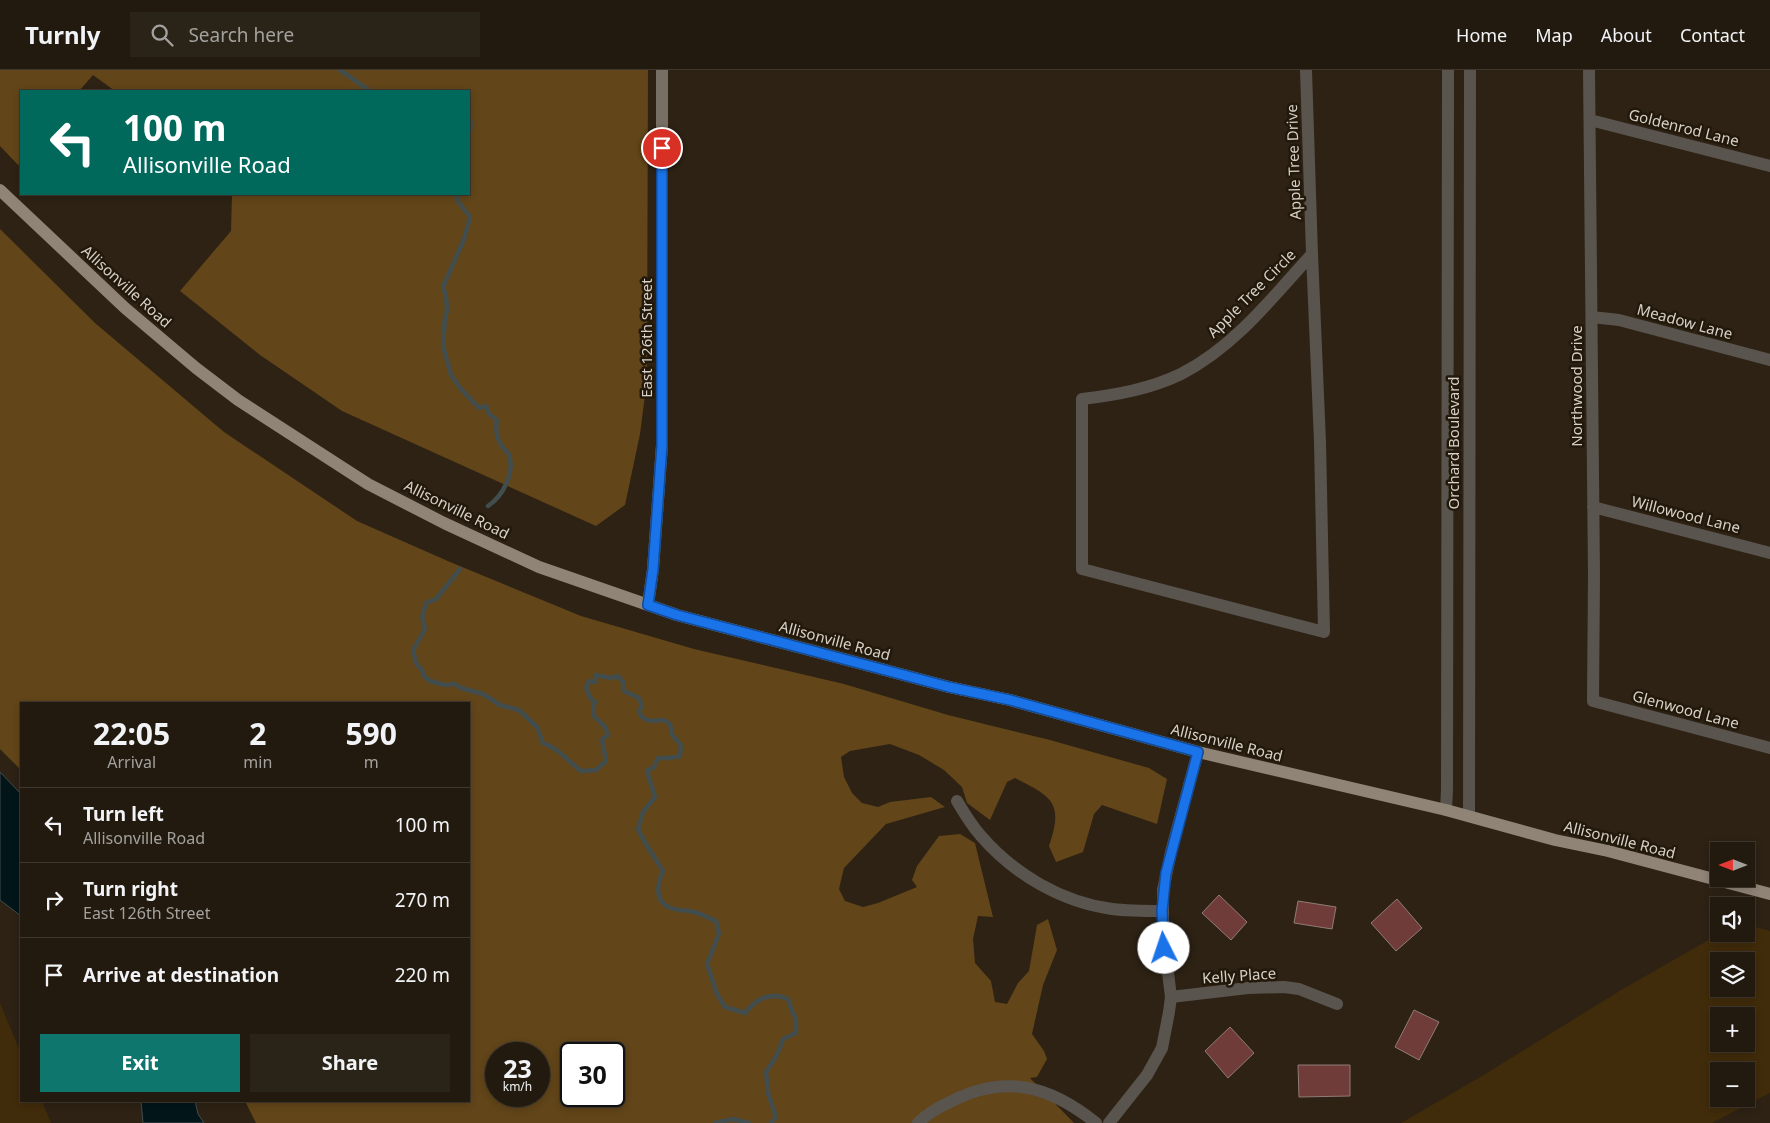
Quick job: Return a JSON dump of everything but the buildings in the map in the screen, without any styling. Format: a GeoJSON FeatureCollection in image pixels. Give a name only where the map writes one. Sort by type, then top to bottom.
{"type":"FeatureCollection","features":[{"type":"Feature","properties":{"kind":"main road","name":"East 126th Street"},"geometry":{"type":"LineString","coordinates":[[648,605],[653,569],[662,445],[662,70]]}},
{"type":"Feature","properties":{"kind":"main road","name":"Allisonville Road"},"geometry":{"type":"LineString","coordinates":[[0,190],[125,308],[196,368],[238,400],[368,484],[444,523],[539,567],[677,615],[949,687],[1010,700],[1198,752],[1446,810],[1555,840],[1608,851],[1770,894]]}},
{"type":"Feature","properties":{"kind":"street","name":"Apple Tree Drive"},"geometry":{"type":"LineString","coordinates":[[1306,70],[1312,254]]}},
{"type":"Feature","properties":{"kind":"street","name":"Orchard Boulevard"},"geometry":{"type":"LineString","coordinates":[[1446,810],[1448,70]]}},
{"type":"Feature","properties":{"kind":"street","name":"Orchard Boulevard"},"geometry":{"type":"LineString","coordinates":[[1469,816],[1470,70]]}},
{"type":"Feature","properties":{"kind":"street","name":"Northwood Drive"},"geometry":{"type":"LineString","coordinates":[[1589,70],[1593,701]]}},
{"type":"Feature","properties":{"kind":"street","name":"Goldenrod Lane"},"geometry":{"type":"LineString","coordinates":[[1590,120],[1770,166]]}},
{"type":"Feature","properties":{"kind":"street","name":"Apple Tree Circle"},"geometry":{"type":"LineString","coordinates":[[1312,254],[1320,442],[1324,632],[1082,569],[1082,399],[1138,390],[1174,377],[1198,364],[1226,344],[1250,322],[1312,254]]}},
{"type":"Feature","properties":{"kind":"street","name":"Meadow Lane"},"geometry":{"type":"LineString","coordinates":[[1592,317],[1619,320],[1770,360]]}},
{"type":"Feature","properties":{"kind":"street","name":"Willowood Lane"},"geometry":{"type":"LineString","coordinates":[[1593,507],[1770,553]]}},
{"type":"Feature","properties":{"kind":"street","name":"Glenwood Lane"},"geometry":{"type":"LineString","coordinates":[[1593,701],[1770,748]]}},
{"type":"Feature","properties":{"kind":"street"},"geometry":{"type":"LineString","coordinates":[[1109,1123],[1148,1075],[1162,1048],[1170,997],[1162,932],[1162,911],[1168,866],[1198,752]]}},
{"type":"Feature","properties":{"kind":"street"},"geometry":{"type":"LineString","coordinates":[[957,801],[979,834],[999,856],[1022,874],[1044,887],[1066,896],[1110,909],[1162,911]]}},
{"type":"Feature","properties":{"kind":"street","name":"Kelly Place"},"geometry":{"type":"LineString","coordinates":[[1170,997],[1248,988],[1284,987],[1299,989],[1338,1004]]}},
{"type":"Feature","properties":{"kind":"street"},"geometry":{"type":"LineString","coordinates":[[918,1123],[938,1108],[966,1094],[987,1088],[1004,1086],[1039,1090],[1057,1097],[1069,1102],[1096,1123]]}},
{"type":"Feature","properties":{"kind":"shaded area"},"geometry":{"type":"Polygon","coordinates":[[[0,70],[648,70],[647,380],[640,434],[625,505],[596,526],[342,411],[260,355],[180,291],[231,231],[232,195],[470,195],[470,90],[114,90],[93,75],[80,90],[20,90],[20,163],[18,165],[0,146],[0,70]]]}},
{"type":"Feature","properties":{"kind":"shaded area"},"geometry":{"type":"Polygon","coordinates":[[[0,229],[95,323],[224,432],[357,521],[581,616],[694,649],[844,684],[948,715],[1050,740],[1149,768],[1167,779],[1157,824],[1102,805],[1094,814],[1083,852],[1056,862],[1049,846],[1055,819],[1055,810],[1052,803],[1038,790],[1015,778],[1007,782],[990,820],[967,803],[962,787],[944,770],[919,755],[890,744],[850,751],[841,757],[844,777],[852,793],[862,803],[878,807],[890,802],[931,797],[945,807],[886,824],[844,868],[839,889],[845,901],[863,907],[917,887],[912,880],[917,866],[939,836],[960,834],[975,843],[993,917],[978,916],[973,939],[975,963],[991,981],[995,1002],[1007,1004],[1018,983],[1029,971],[1037,925],[1048,919],[1057,950],[1043,985],[1032,1034],[1044,1051],[1047,1059],[1037,1077],[1030,1078],[1074,1123],[256,1123],[246,1102],[470,1102],[470,702],[20,702],[20,769],[0,749],[0,229]]]}},
{"type":"Feature","properties":{"kind":"shaded area"},"geometry":{"type":"Polygon","coordinates":[[[0,772],[20,793],[20,915],[0,900],[0,772]]]}},
{"type":"Feature","properties":{"kind":"shaded area"},"geometry":{"type":"Polygon","coordinates":[[[1755,927],[1770,931],[1770,1093],[1755,1101],[1755,1062],[1710,1062],[1710,1107],[1743,1107],[1712,1123],[1401,1123],[1482,1076],[1621,990],[1710,939],[1710,942],[1755,942],[1755,927]]]}},
{"type":"Feature","properties":{"kind":"shaded area"},"geometry":{"type":"Polygon","coordinates":[[[0,1003],[20,1051],[20,1102],[42,1102],[51,1123],[0,1123],[0,1003]]]}},
{"type":"Feature","properties":{"kind":"shaded area"},"geometry":{"type":"Polygon","coordinates":[[[141,1102],[195,1102],[198,1114],[204,1123],[143,1123],[141,1102]]]}},
{"type":"Feature","properties":{"kind":"waterway"},"geometry":{"type":"LineString","coordinates":[[340,70],[369,90]]}},
{"type":"Feature","properties":{"kind":"waterway"},"geometry":{"type":"LineString","coordinates":[[470,120],[470,132]]}},
{"type":"Feature","properties":{"kind":"waterway"},"geometry":{"type":"LineString","coordinates":[[457,195],[457,200],[470,217],[464,239],[443,287],[447,311],[443,346],[451,375],[479,408],[486,406],[489,414],[497,420],[496,431],[498,439],[509,455],[510,469],[506,484],[488,506]]}},
{"type":"Feature","properties":{"kind":"waterway"},"geometry":{"type":"LineString","coordinates":[[460,569],[436,599],[426,603],[422,617],[425,629],[413,650],[416,663],[424,676],[430,681],[445,685],[455,684],[461,688],[483,694],[500,705],[519,710],[537,727],[543,743],[558,751],[581,771],[596,770],[606,761],[602,739],[608,735],[605,727],[594,716],[595,702],[591,699],[586,688],[589,681],[595,682],[596,675],[611,678],[618,676],[623,682],[624,691],[639,698],[642,706],[639,711],[643,718],[656,721],[664,720],[670,724],[672,735],[681,745],[680,756],[658,758],[654,767],[647,771],[655,797],[643,812],[638,829],[663,871],[658,887],[659,897],[662,902],[671,908],[691,911],[716,921],[719,934],[707,964],[717,994],[725,1007],[745,1013],[759,1000],[769,996],[788,999],[796,1019],[796,1033],[783,1039],[777,1055],[766,1072],[768,1093],[776,1117],[771,1123]]}},
{"type":"Feature","properties":{"kind":"waterway"},"geometry":{"type":"LineString","coordinates":[[715,1123],[733,1119],[749,1123]]}},
{"type":"Feature","properties":{"kind":"route"},"geometry":{"type":"LineString","coordinates":[[662,148],[662,445],[653,569],[648,605],[677,615],[949,687],[1010,700],[1198,752],[1166,873],[1162,911],[1164,948]]}}]}
